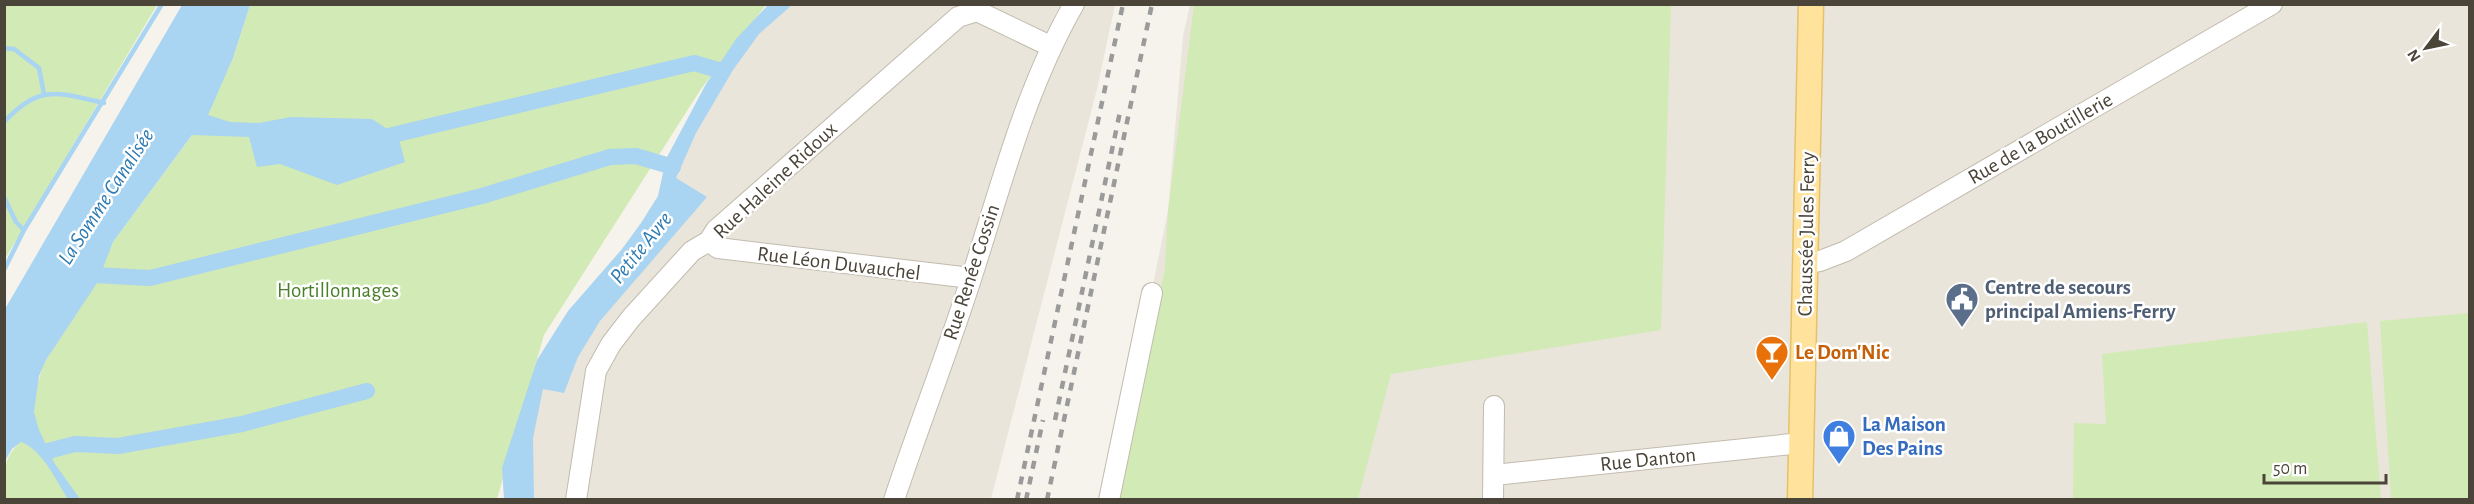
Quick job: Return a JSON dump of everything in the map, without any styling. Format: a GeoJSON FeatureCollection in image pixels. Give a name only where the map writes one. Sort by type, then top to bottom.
{"type":"FeatureCollection","features":[{"type":"Feature","properties":{"kind":"main road","name":"Chaussée Jules Ferry"},"geometry":{"type":"LineString","coordinates":[[1800,500],[1811,4]]}},
{"type":"Feature","properties":{"kind":"street"},"geometry":{"type":"LineString","coordinates":[[1050,46],[1074,4]]}},
{"type":"Feature","properties":{"kind":"street","name":"Rue de la Boutillerie"},"geometry":{"type":"LineString","coordinates":[[1805,263],[1820,261],[1846,250],[2272,4]]}},
{"type":"Feature","properties":{"kind":"street","name":"Rue Haleine Ridoux"},"geometry":{"type":"LineString","coordinates":[[576,500],[596,371],[611,344],[692,251],[709,241],[724,222],[958,17],[977,11],[1050,46]]}},
{"type":"Feature","properties":{"kind":"street","name":"Rue Renée Cossin"},"geometry":{"type":"LineString","coordinates":[[894,500],[971,278],[1022,117],[1050,46]]}},
{"type":"Feature","properties":{"kind":"street","name":"Rue Léon Duvauchel"},"geometry":{"type":"LineString","coordinates":[[709,241],[718,249],[971,278]]}},
{"type":"Feature","properties":{"kind":"street"},"geometry":{"type":"LineString","coordinates":[[1109,500],[1152,292]]}},
{"type":"Feature","properties":{"kind":"street"},"geometry":{"type":"LineString","coordinates":[[1493,500],[1494,406]]}},
{"type":"Feature","properties":{"kind":"street","name":"Rue Danton"},"geometry":{"type":"LineString","coordinates":[[1494,475],[1802,443]]}},
{"type":"Feature","properties":{"kind":"shaded area"},"geometry":{"type":"Polygon","coordinates":[[[781,5],[1115,5],[1097,89],[991,499],[516,500],[536,385],[669,181],[722,71],[781,5]]]}},
{"type":"Feature","properties":{"kind":"shaded area"},"geometry":{"type":"Polygon","coordinates":[[[1190,5],[2469,5],[2469,499],[1109,500],[1168,211],[1183,36],[1190,5]]]}},
{"type":"Feature","properties":{"kind":"green space"},"geometry":{"type":"Polygon","coordinates":[[[4,5],[157,5],[5,259],[4,5]]]}},
{"type":"Feature","properties":{"kind":"green space","name":"Hortillonnages"},"geometry":{"type":"Polygon","coordinates":[[[250,5],[766,5],[701,89],[544,335],[497,499],[5,499],[7,461],[21,442],[43,365],[101,270],[113,242],[207,115],[233,58],[250,5]]]}},
{"type":"Feature","properties":{"kind":"green space"},"geometry":{"type":"Polygon","coordinates":[[[1194,5],[1671,5],[1661,330],[1391,374],[1358,499],[1114,500],[1165,269],[1168,211],[1194,5]]]}},
{"type":"Feature","properties":{"kind":"green space"},"geometry":{"type":"Polygon","coordinates":[[[2469,313],[2469,499],[2391,499],[2380,321],[2469,313]]]}},
{"type":"Feature","properties":{"kind":"green space"},"geometry":{"type":"Polygon","coordinates":[[[2367,322],[2381,499],[2073,499],[2074,423],[2106,424],[2102,354],[2367,322]]]}},
{"type":"Feature","properties":{"kind":"water","name":"La Somme Canalisée"},"geometry":{"type":"Polygon","coordinates":[[[182,5],[250,5],[233,58],[208,115],[230,122],[259,123],[291,117],[372,119],[398,136],[405,162],[337,185],[280,164],[257,167],[249,137],[192,135],[113,242],[97,283],[46,360],[39,376],[34,412],[39,430],[55,464],[80,499],[68,499],[48,467],[36,451],[29,446],[21,442],[12,449],[5,461],[5,309],[182,5]]]}},
{"type":"Feature","properties":{"kind":"water","name":"Petite Avre"},"geometry":{"type":"Polygon","coordinates":[[[768,5],[792,5],[759,34],[733,70],[696,133],[676,178],[707,197],[600,321],[578,357],[564,393],[543,389],[533,438],[534,499],[504,499],[502,468],[537,360],[568,311],[622,249],[641,223],[658,196],[666,159],[706,84],[736,39],[768,5]]]}},
{"type":"Feature","properties":{"kind":"waterway"},"geometry":{"type":"LineString","coordinates":[[4,270],[24,230],[162,4]]}},
{"type":"Feature","properties":{"kind":"waterway"},"geometry":{"type":"LineString","coordinates":[[4,48],[14,49],[39,68],[44,94]]}},
{"type":"Feature","properties":{"kind":"waterway"},"geometry":{"type":"LineString","coordinates":[[376,139],[694,63],[722,71]]}},
{"type":"Feature","properties":{"kind":"waterway"},"geometry":{"type":"LineString","coordinates":[[4,122],[28,101],[39,96],[62,94],[104,103]]}},
{"type":"Feature","properties":{"kind":"waterway","name":"La Somme Canalisée"},"geometry":{"type":"LineString","coordinates":[[76,274],[150,278],[482,196],[610,157],[636,156],[673,167]]}},
{"type":"Feature","properties":{"kind":"waterway"},"geometry":{"type":"LineString","coordinates":[[4,197],[16,222],[24,230]]}},
{"type":"Feature","properties":{"kind":"waterway"},"geometry":{"type":"LineString","coordinates":[[48,451],[75,444],[118,446],[242,424],[367,391]]}},
{"type":"Feature","properties":{"kind":"railway"},"geometry":{"type":"LineString","coordinates":[[1017,500],[1123,4]]}},
{"type":"Feature","properties":{"kind":"railway"},"geometry":{"type":"LineString","coordinates":[[1047,500],[1152,4]]}},
{"type":"Feature","properties":{"kind":"railway"},"geometry":{"type":"LineString","coordinates":[[1055,420],[1120,112]]}},
{"type":"Feature","properties":{"kind":"railway"},"geometry":{"type":"LineString","coordinates":[[1026,500],[1043,420]]}},
{"type":"Feature","properties":{"kind":"place","name":"Centre de secours principal Amiens-Ferry"},"geometry":{"type":"Point","coordinates":[1962,328]}},
{"type":"Feature","properties":{"kind":"place","name":"Le Dom'Nic"},"geometry":{"type":"Point","coordinates":[1772,381]}},
{"type":"Feature","properties":{"kind":"place","name":"La Maison Des Pains"},"geometry":{"type":"Point","coordinates":[1839,465]}}]}
